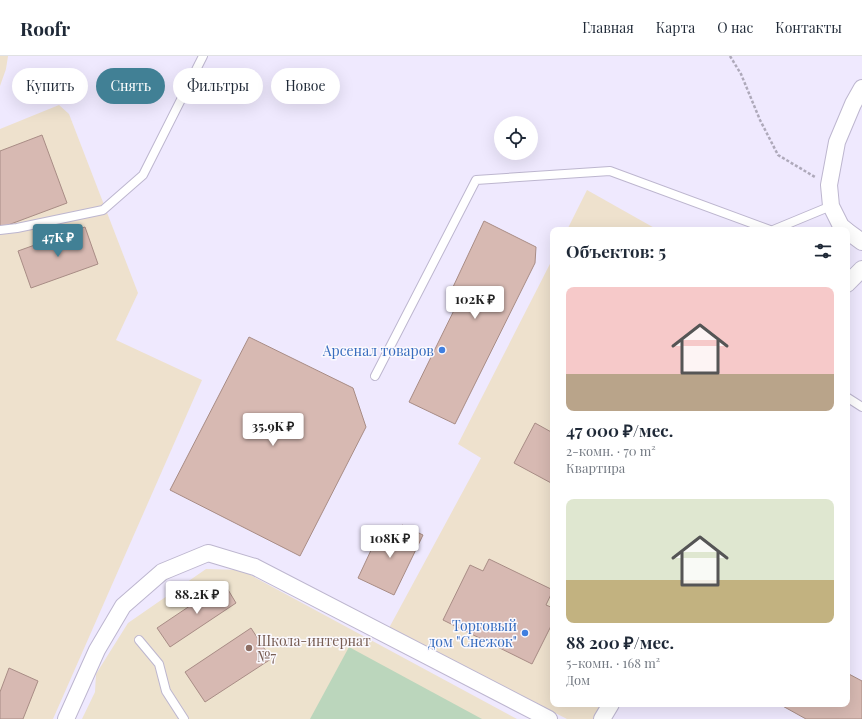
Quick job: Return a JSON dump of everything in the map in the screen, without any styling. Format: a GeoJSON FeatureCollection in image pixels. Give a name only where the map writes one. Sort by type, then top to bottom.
{"type":"FeatureCollection","features":[{"type":"Feature","properties":{"kind":"street"},"geometry":{"type":"LineString","coordinates":[[843,227],[831,206],[829,186],[838,142],[853,104],[862,88]]}},
{"type":"Feature","properties":{"kind":"street"},"geometry":{"type":"LineString","coordinates":[[850,233],[862,242]]}},
{"type":"Feature","properties":{"kind":"street"},"geometry":{"type":"LineString","coordinates":[[850,281],[862,269]]}},
{"type":"Feature","properties":{"kind":"street"},"geometry":{"type":"LineString","coordinates":[[66,719],[97,650],[123,606],[162,572],[208,553],[255,567],[548,719]]}},
{"type":"Feature","properties":{"kind":"street"},"geometry":{"type":"LineString","coordinates":[[602,719],[609,707]]}},
{"type":"Feature","properties":{"kind":"lane"},"geometry":{"type":"LineString","coordinates":[[0,230],[17,228],[103,210],[143,175],[203,56]]}},
{"type":"Feature","properties":{"kind":"lane"},"geometry":{"type":"LineString","coordinates":[[375,376],[476,180],[610,171],[764,227]]}},
{"type":"Feature","properties":{"kind":"lane"},"geometry":{"type":"LineString","coordinates":[[779,227],[831,206]]}},
{"type":"Feature","properties":{"kind":"lane"},"geometry":{"type":"LineString","coordinates":[[850,399],[862,407]]}},
{"type":"Feature","properties":{"kind":"lane"},"geometry":{"type":"LineString","coordinates":[[139,640],[159,664],[166,691],[184,719]]}},
{"type":"Feature","properties":{"kind":"path"},"geometry":{"type":"LineString","coordinates":[[730,56],[741,74],[760,120],[778,155],[829,186]]}},
{"type":"Feature","properties":{"kind":"shaded area"},"geometry":{"type":"Polygon","coordinates":[[[0,56],[8,56],[6,69],[0,86],[0,56]]]}},
{"type":"Feature","properties":{"kind":"shaded area"},"geometry":{"type":"Polygon","coordinates":[[[59,105],[69,114],[138,293],[116,340],[202,380],[53,719],[0,719],[0,129],[59,105]]]}},
{"type":"Feature","properties":{"kind":"shaded area"},"geometry":{"type":"Polygon","coordinates":[[[587,190],[653,227],[568,227],[587,190]]]}},
{"type":"Feature","properties":{"kind":"shaded area"},"geometry":{"type":"Polygon","coordinates":[[[550,264],[550,707],[599,707],[593,719],[567,719],[389,628],[481,458],[458,444],[550,264]]]}},
{"type":"Feature","properties":{"kind":"shaded area","name":"Школа-интернат №7"},"geometry":{"type":"Polygon","coordinates":[[[206,569],[241,570],[517,719],[82,719],[95,692],[96,674],[128,623],[206,569]]]}},
{"type":"Feature","properties":{"kind":"green space"},"geometry":{"type":"Polygon","coordinates":[[[349,647],[482,719],[310,719],[349,647]]]}},
{"type":"Feature","properties":{"kind":"building"},"geometry":{"type":"Polygon","coordinates":[[[42,135],[67,203],[0,228],[0,151],[42,135]]]}},
{"type":"Feature","properties":{"kind":"building"},"geometry":{"type":"Polygon","coordinates":[[[484,221],[536,247],[535,263],[455,424],[409,402],[463,292],[453,287],[484,221]]]}},
{"type":"Feature","properties":{"kind":"building"},"geometry":{"type":"Polygon","coordinates":[[[85,227],[98,264],[31,288],[18,251],[85,227]]]}},
{"type":"Feature","properties":{"kind":"building"},"geometry":{"type":"Polygon","coordinates":[[[249,337],[353,388],[366,427],[300,556],[170,490],[249,337]]]}},
{"type":"Feature","properties":{"kind":"building"},"geometry":{"type":"Polygon","coordinates":[[[535,423],[550,431],[550,482],[514,463],[535,423]]]}},
{"type":"Feature","properties":{"kind":"building"},"geometry":{"type":"Polygon","coordinates":[[[402,525],[423,535],[394,595],[358,578],[380,531],[396,538],[402,525]]]}},
{"type":"Feature","properties":{"kind":"building"},"geometry":{"type":"Polygon","coordinates":[[[489,559],[550,589],[550,596],[546,605],[550,607],[550,628],[532,664],[443,620],[470,565],[483,571],[489,559]]]}},
{"type":"Feature","properties":{"kind":"building"},"geometry":{"type":"Polygon","coordinates":[[[224,583],[236,603],[170,647],[157,628],[224,583]]]}},
{"type":"Feature","properties":{"kind":"building"},"geometry":{"type":"Polygon","coordinates":[[[251,628],[271,659],[205,702],[185,672],[251,628]]]}},
{"type":"Feature","properties":{"kind":"building"},"geometry":{"type":"Polygon","coordinates":[[[9,668],[38,681],[23,719],[0,719],[0,692],[9,668]]]}},
{"type":"Feature","properties":{"kind":"building"},"geometry":{"type":"Polygon","coordinates":[[[850,675],[862,681],[862,719],[806,719],[784,707],[850,707],[850,675]]]}},
{"type":"Feature","properties":{"kind":"place","name":"Арсенал товаров"},"geometry":{"type":"Point","coordinates":[442,350]}},
{"type":"Feature","properties":{"kind":"place","name":"Торговый дом \"Снежок\""},"geometry":{"type":"Point","coordinates":[525,633]}},
{"type":"Feature","properties":{"kind":"place","name":"Школа-интернат №7"},"geometry":{"type":"Point","coordinates":[249,648]}}]}
